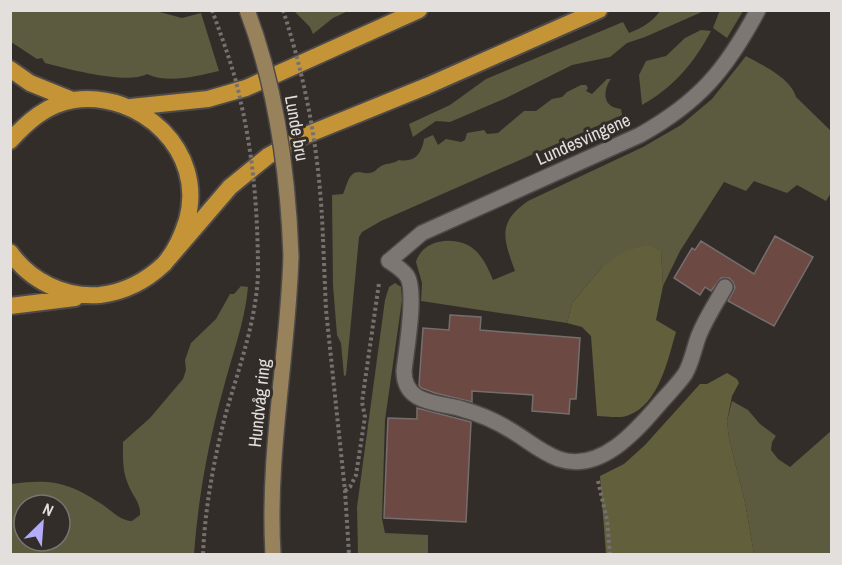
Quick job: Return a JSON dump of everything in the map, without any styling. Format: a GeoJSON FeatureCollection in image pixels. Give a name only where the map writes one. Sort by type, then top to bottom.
{"type":"FeatureCollection","features":[{"type":"Feature","properties":{"kind":"highway"},"geometry":{"type":"LineString","coordinates":[[131,107],[207,99],[246,88],[419,10]]}},
{"type":"Feature","properties":{"kind":"highway"},"geometry":{"type":"LineString","coordinates":[[10,306],[112,294],[134,286],[153,274],[230,188],[268,156],[315,131],[427,86],[599,10]]}},
{"type":"Feature","properties":{"kind":"highway"},"geometry":{"type":"LineString","coordinates":[[10,69],[30,83],[72,100]]}},
{"type":"Feature","properties":{"kind":"highway"},"geometry":{"type":"LineString","coordinates":[[10,141],[26,124],[47,109],[72,100],[98,99],[131,107],[153,120],[171,139],[183,161],[189,186],[189,211],[182,236],[169,258]]}},
{"type":"Feature","properties":{"kind":"highway"},"geometry":{"type":"LineString","coordinates":[[10,252],[18,263],[38,280],[63,291],[90,296]]}},
{"type":"Feature","properties":{"kind":"main road","name":"Lunde bru"},"geometry":{"type":"LineString","coordinates":[[247,10],[267,73],[280,133],[288,194],[291,256]]}},
{"type":"Feature","properties":{"kind":"main road","name":"Hundvåg ring"},"geometry":{"type":"LineString","coordinates":[[273,555],[273,467],[291,256]]}},
{"type":"Feature","properties":{"kind":"street","name":"Lundesvingene"},"geometry":{"type":"LineString","coordinates":[[389,261],[422,233],[662,123],[694,100],[709,85],[733,53],[758,10]]}},
{"type":"Feature","properties":{"kind":"street"},"geometry":{"type":"LineString","coordinates":[[389,261],[408,277],[411,285],[404,371],[404,382],[410,392],[423,399],[461,408],[495,421],[545,453],[560,459],[587,460],[612,449],[633,434],[684,375],[703,326],[725,287]]}},
{"type":"Feature","properties":{"kind":"path"},"geometry":{"type":"LineString","coordinates":[[203,555],[207,511],[216,458],[255,306],[258,274],[258,224],[249,139],[241,101],[212,10]]}},
{"type":"Feature","properties":{"kind":"path"},"geometry":{"type":"LineString","coordinates":[[283,10],[302,70],[315,138],[326,309],[345,490],[349,555]]}},
{"type":"Feature","properties":{"kind":"path"},"geometry":{"type":"LineString","coordinates":[[345,490],[350,487],[356,475],[365,417],[362,402],[376,295],[389,261]]}},
{"type":"Feature","properties":{"kind":"path"},"geometry":{"type":"LineString","coordinates":[[587,460],[596,473],[607,519],[610,555]]}},
{"type":"Feature","properties":{"kind":"shaded area"},"geometry":{"type":"Polygon","coordinates":[[[152,10],[182,18],[201,13],[219,71],[173,79],[147,74],[138,77],[112,77],[45,63],[42,58],[37,59],[11,42],[11,11],[152,10]]]}},
{"type":"Feature","properties":{"kind":"shaded area"},"geometry":{"type":"Polygon","coordinates":[[[720,10],[743,11],[727,38],[713,28],[720,10]]]}},
{"type":"Feature","properties":{"kind":"shaded area"},"geometry":{"type":"Polygon","coordinates":[[[294,11],[348,11],[333,18],[313,34],[310,27],[294,11]]]}},
{"type":"Feature","properties":{"kind":"shaded area"},"geometry":{"type":"Polygon","coordinates":[[[660,11],[704,11],[627,43],[610,57],[572,65],[506,98],[450,122],[436,121],[413,137],[409,124],[450,105],[486,79],[623,22],[629,33],[646,24],[660,11]]]}},
{"type":"Feature","properties":{"kind":"shaded area"},"geometry":{"type":"Polygon","coordinates":[[[701,30],[711,31],[698,54],[673,82],[642,105],[639,75],[646,61],[666,56],[685,38],[701,30]]]}},
{"type":"Feature","properties":{"kind":"shaded area"},"geometry":{"type":"Polygon","coordinates":[[[746,56],[782,78],[796,97],[831,131],[831,193],[826,201],[797,185],[787,193],[754,181],[746,191],[724,182],[680,251],[663,286],[661,251],[602,267],[572,303],[567,323],[421,301],[422,283],[416,262],[426,247],[443,241],[461,242],[476,251],[493,280],[515,271],[505,233],[511,217],[518,209],[528,201],[643,147],[681,125],[712,99],[746,56]]]}},
{"type":"Feature","properties":{"kind":"shaded area"},"geometry":{"type":"Polygon","coordinates":[[[607,79],[611,79],[606,88],[606,99],[611,106],[621,109],[622,115],[381,221],[362,232],[359,237],[346,375],[344,376],[341,343],[337,335],[333,285],[332,195],[343,194],[352,174],[371,173],[383,165],[399,160],[409,160],[417,156],[422,149],[424,139],[433,135],[438,145],[446,139],[461,142],[465,140],[467,133],[484,130],[487,134],[498,133],[524,111],[536,111],[552,99],[562,97],[581,85],[586,85],[588,88],[586,91],[592,94],[607,79]]]}},
{"type":"Feature","properties":{"kind":"shaded area"},"geometry":{"type":"Polygon","coordinates":[[[647,245],[661,251],[663,286],[656,320],[676,332],[670,355],[655,391],[639,409],[622,417],[597,416],[591,336],[582,327],[567,323],[572,303],[602,267],[625,251],[647,245]]]}},
{"type":"Feature","properties":{"kind":"shaded area"},"geometry":{"type":"Polygon","coordinates":[[[395,283],[401,287],[402,300],[385,420],[382,519],[385,533],[428,535],[428,554],[358,554],[357,507],[385,300],[389,287],[395,283]]]}},
{"type":"Feature","properties":{"kind":"shaded area"},"geometry":{"type":"Polygon","coordinates":[[[241,286],[248,287],[241,326],[208,451],[194,554],[11,554],[11,484],[57,483],[88,496],[123,519],[132,521],[140,515],[139,507],[125,474],[123,442],[150,418],[183,379],[186,370],[185,360],[191,343],[216,319],[230,294],[234,294],[241,286]]]}},
{"type":"Feature","properties":{"kind":"shaded area"},"geometry":{"type":"Polygon","coordinates":[[[727,373],[739,383],[732,396],[727,421],[754,554],[606,554],[600,476],[624,464],[645,445],[700,384],[707,384],[727,373]]]}},
{"type":"Feature","properties":{"kind":"shaded area"},"geometry":{"type":"Polygon","coordinates":[[[732,401],[748,410],[760,424],[776,436],[771,450],[778,459],[790,467],[831,431],[831,554],[754,554],[745,502],[729,439],[727,421],[732,401]]]}},
{"type":"Feature","properties":{"kind":"building"},"geometry":{"type":"Polygon","coordinates":[[[775,236],[813,257],[774,326],[728,301],[735,288],[729,278],[721,278],[711,291],[705,287],[700,295],[674,278],[692,248],[695,250],[701,241],[754,274],[775,236]]]}},
{"type":"Feature","properties":{"kind":"building"},"geometry":{"type":"Polygon","coordinates":[[[450,315],[481,317],[480,330],[580,338],[576,399],[570,399],[569,414],[532,411],[533,395],[472,391],[472,402],[421,388],[419,385],[423,328],[449,330],[450,315]]]}},
{"type":"Feature","properties":{"kind":"building"},"geometry":{"type":"Polygon","coordinates":[[[417,408],[471,422],[466,522],[384,518],[388,418],[417,419],[417,408]]]}}]}
